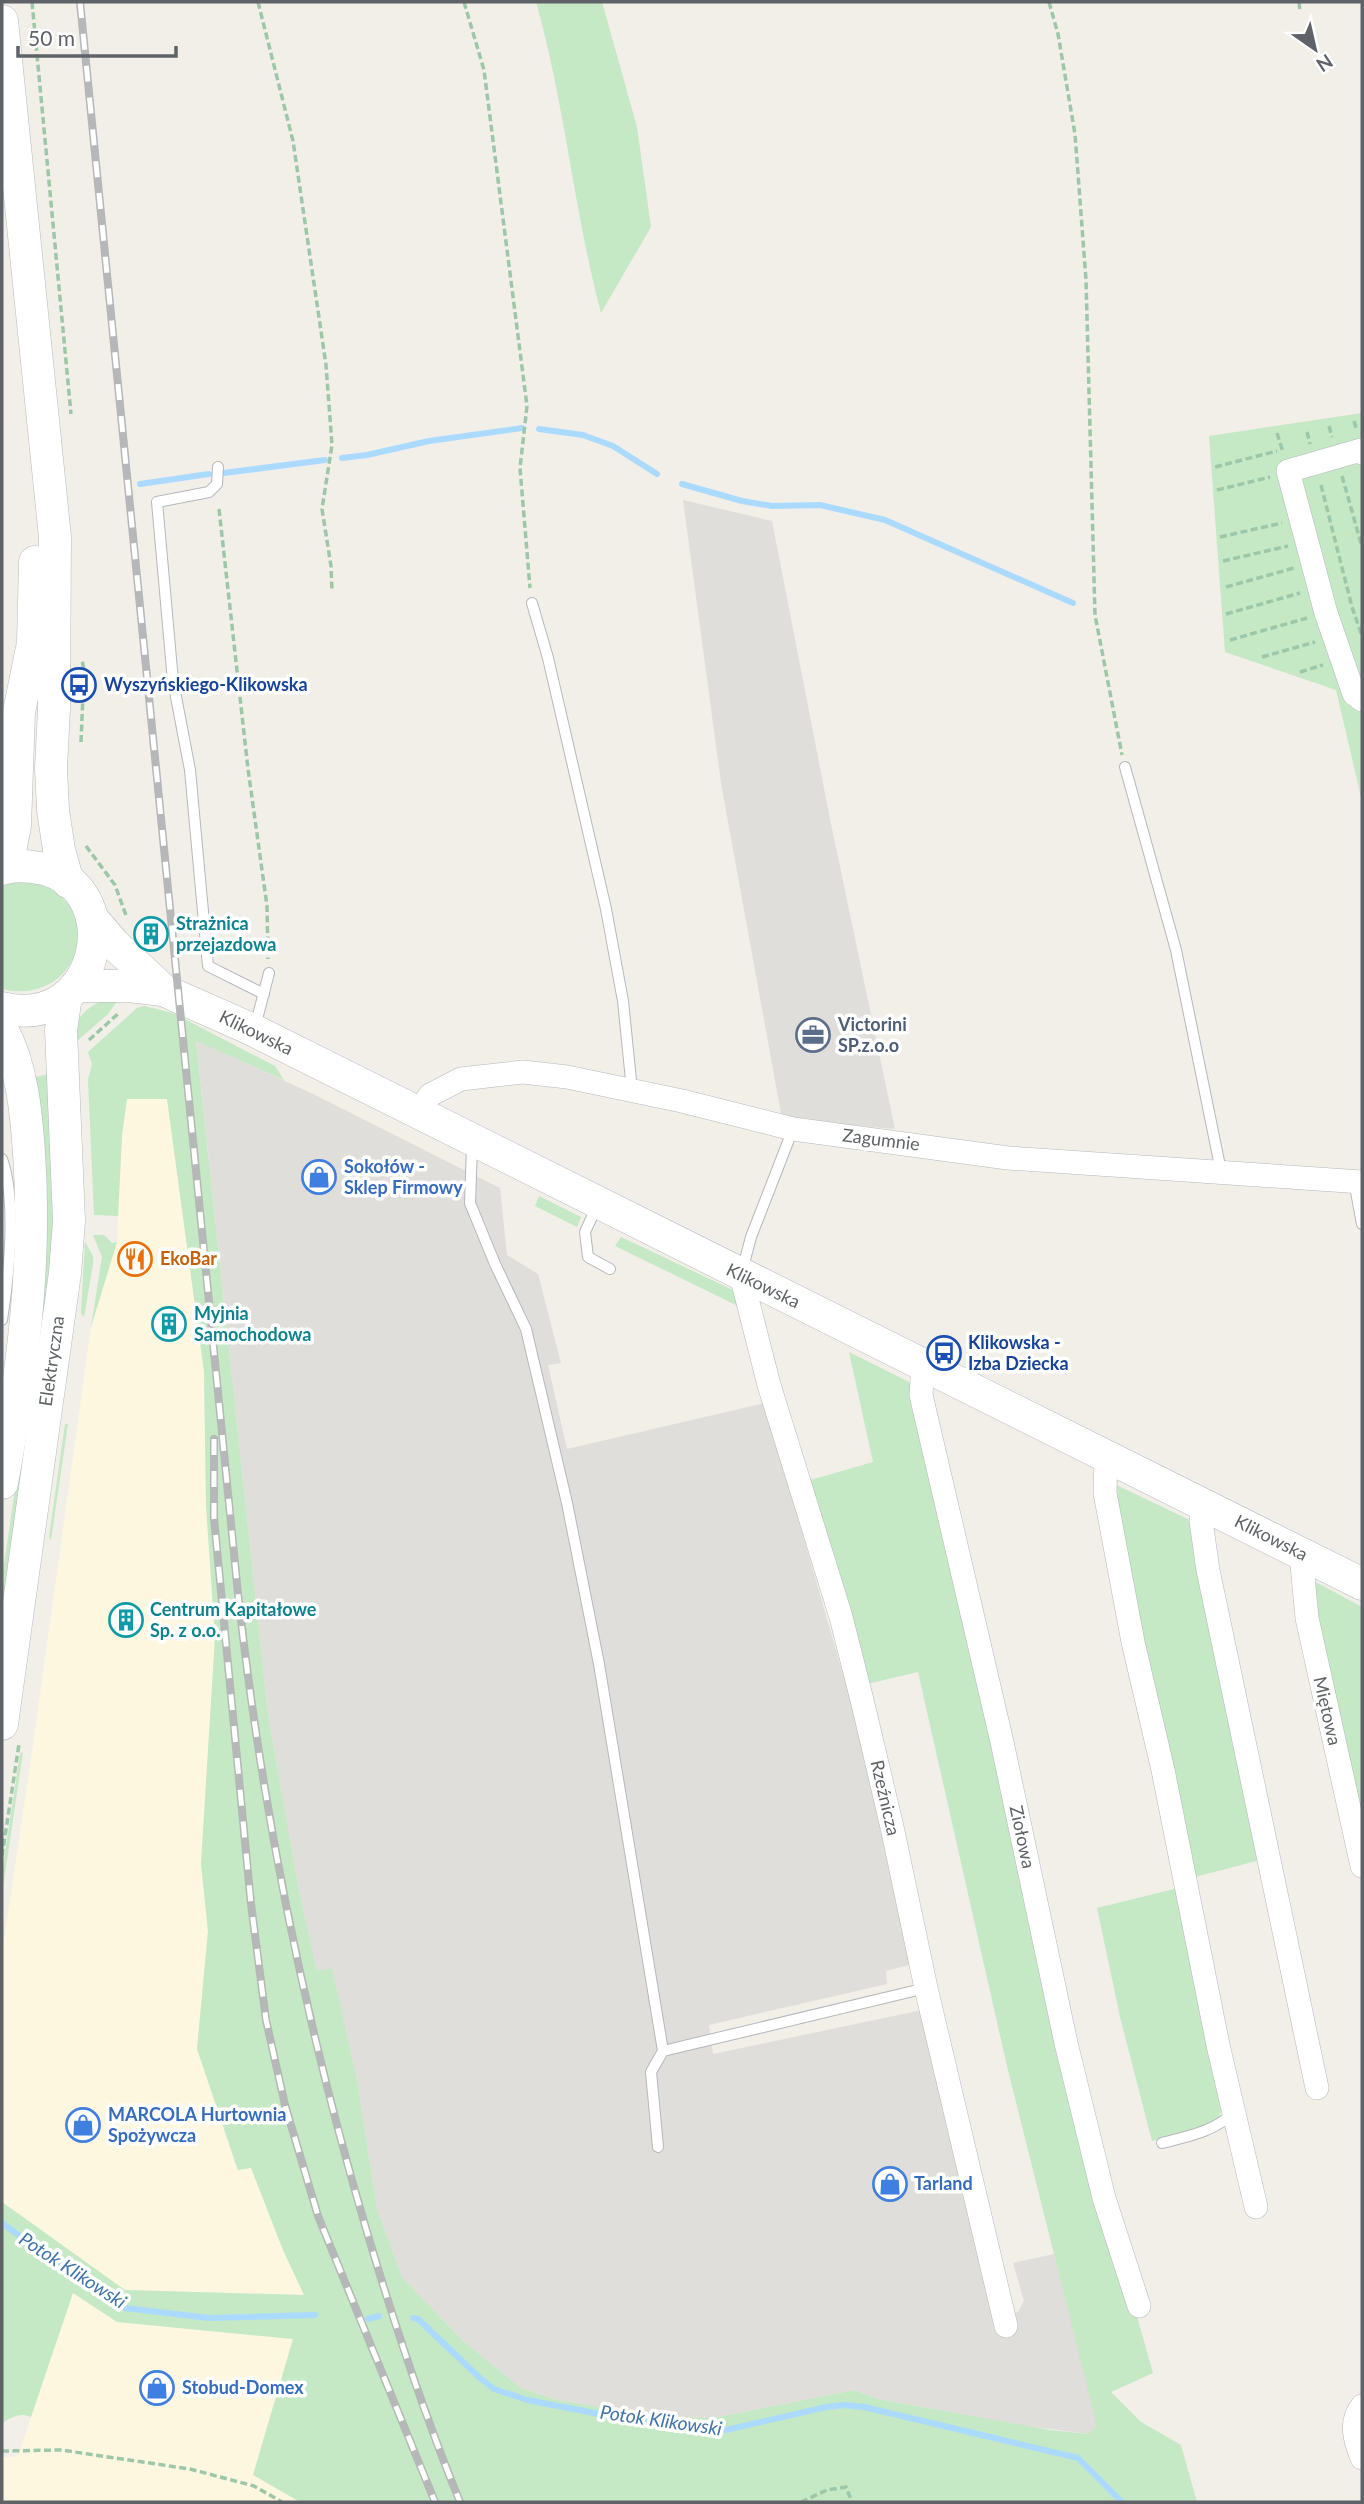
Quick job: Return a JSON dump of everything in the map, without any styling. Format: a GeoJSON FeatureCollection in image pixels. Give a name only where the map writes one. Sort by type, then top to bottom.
{"type":"FeatureCollection","features":[{"type":"Feature","properties":{"kind":"main road"},"geometry":{"type":"LineString","coordinates":[[2,21],[58,423],[51,768],[58,850],[68,882]]}},
{"type":"Feature","properties":{"kind":"main road"},"geometry":{"type":"LineString","coordinates":[[2,771],[19,712],[33,643],[38,501],[58,423]]}},
{"type":"Feature","properties":{"kind":"main road"},"geometry":{"type":"LineString","coordinates":[[19,712],[15,826],[4,868],[28,865],[49,871],[68,882]]}},
{"type":"Feature","properties":{"kind":"main road","name":"Klikowska"},"geometry":{"type":"LineString","coordinates":[[68,882],[82,898],[92,918],[114,944],[163,990]]}},
{"type":"Feature","properties":{"kind":"main road","name":"Elektryczna"},"geometry":{"type":"LineString","coordinates":[[2,1724],[65,1273],[68,1208],[61,1030],[71,991],[91,961],[94,947],[92,918]]}},
{"type":"Feature","properties":{"kind":"main road","name":"Klikowska"},"geometry":{"type":"LineString","coordinates":[[71,991],[129,986],[163,990],[253,1030],[1362,1584]]}},
{"type":"Feature","properties":{"kind":"main road"},"geometry":{"type":"LineString","coordinates":[[2,1008],[26,1011],[40,1009],[71,991]]}},
{"type":"Feature","properties":{"kind":"main road","name":"Elektryczna"},"geometry":{"type":"LineString","coordinates":[[2,1029],[13,1054],[24,1107],[33,1219],[22,1355],[7,1433],[2,1483]]}},
{"type":"Feature","properties":{"kind":"street"},"geometry":{"type":"LineString","coordinates":[[1362,453],[1361,450],[1288,471],[1326,613],[1354,694],[1362,700]]}},
{"type":"Feature","properties":{"kind":"street","name":"Zagumnie"},"geometry":{"type":"LineString","coordinates":[[418,1113],[430,1095],[461,1079],[523,1072],[567,1077],[632,1090],[793,1129],[1008,1157],[1358,1181]]}},
{"type":"Feature","properties":{"kind":"street","name":"Rzeźnicza"},"geometry":{"type":"LineString","coordinates":[[741,1275],[769,1385],[841,1617],[1006,2326]]}},
{"type":"Feature","properties":{"kind":"street","name":"Ziołowa"},"geometry":{"type":"LineString","coordinates":[[923,1364],[921,1395],[1002,1742],[1066,2043],[1104,2198],[1139,2306]]}},
{"type":"Feature","properties":{"kind":"street"},"geometry":{"type":"LineString","coordinates":[[1106,1455],[1105,1493],[1131,1628],[1233,2113],[1256,2207]]}},
{"type":"Feature","properties":{"kind":"street"},"geometry":{"type":"LineString","coordinates":[[1203,1503],[1201,1521],[1208,1570],[1317,2088]]}},
{"type":"Feature","properties":{"kind":"street","name":"Miętowa"},"geometry":{"type":"LineString","coordinates":[[1301,1554],[1307,1619],[1362,1866]]}},
{"type":"Feature","properties":{"kind":"street"},"geometry":{"type":"LineString","coordinates":[[1362,2406],[1357,2413],[1354,2431],[1362,2458]]}},
{"type":"Feature","properties":{"kind":"lane"},"geometry":{"type":"LineString","coordinates":[[218,467],[217,484],[209,492],[157,502],[173,681],[190,770],[208,965],[264,994]]}},
{"type":"Feature","properties":{"kind":"lane"},"geometry":{"type":"LineString","coordinates":[[531,603],[548,658],[606,909],[623,1001],[632,1090]]}},
{"type":"Feature","properties":{"kind":"lane"},"geometry":{"type":"LineString","coordinates":[[1125,767],[1176,950],[1221,1171]]}},
{"type":"Feature","properties":{"kind":"lane"},"geometry":{"type":"LineString","coordinates":[[253,1030],[269,972]]}},
{"type":"Feature","properties":{"kind":"lane"},"geometry":{"type":"LineString","coordinates":[[741,1275],[751,1237],[793,1129]]}},
{"type":"Feature","properties":{"kind":"lane"},"geometry":{"type":"LineString","coordinates":[[472,1140],[470,1203],[526,1329],[567,1503],[605,1701],[663,2051],[651,2072],[658,2147]]}},
{"type":"Feature","properties":{"kind":"lane"},"geometry":{"type":"LineString","coordinates":[[2,1159],[9,1189],[8,1258],[2,1320]]}},
{"type":"Feature","properties":{"kind":"lane"},"geometry":{"type":"LineString","coordinates":[[1358,1181],[1362,1224]]}},
{"type":"Feature","properties":{"kind":"lane"},"geometry":{"type":"LineString","coordinates":[[598,1204],[585,1232],[588,1257],[610,1269]]}},
{"type":"Feature","properties":{"kind":"lane"},"geometry":{"type":"LineString","coordinates":[[663,2051],[926,1988]]}},
{"type":"Feature","properties":{"kind":"lane"},"geometry":{"type":"LineString","coordinates":[[1162,2143],[1206,2131],[1222,2123],[1233,2113]]}},
{"type":"Feature","properties":{"kind":"path"},"geometry":{"type":"LineString","coordinates":[[32,2],[58,423]]}},
{"type":"Feature","properties":{"kind":"path"},"geometry":{"type":"LineString","coordinates":[[258,2],[293,141],[326,365],[332,445],[322,509],[331,566],[332,592]]}},
{"type":"Feature","properties":{"kind":"path"},"geometry":{"type":"LineString","coordinates":[[464,2],[484,70],[527,406],[520,468],[531,603]]}},
{"type":"Feature","properties":{"kind":"path"},"geometry":{"type":"LineString","coordinates":[[1049,2],[1058,33],[1076,134],[1087,293],[1095,615],[1125,767]]}},
{"type":"Feature","properties":{"kind":"path"},"geometry":{"type":"LineString","coordinates":[[1299,2],[1300,11]]}},
{"type":"Feature","properties":{"kind":"path"},"geometry":{"type":"LineString","coordinates":[[1307,432],[1326,460],[1362,547]]}},
{"type":"Feature","properties":{"kind":"path"},"geometry":{"type":"LineString","coordinates":[[1215,467],[1282,450]]}},
{"type":"Feature","properties":{"kind":"path"},"geometry":{"type":"LineString","coordinates":[[1326,460],[1352,607],[1362,636]]}},
{"type":"Feature","properties":{"kind":"path"},"geometry":{"type":"LineString","coordinates":[[1217,490],[1289,473]]}},
{"type":"Feature","properties":{"kind":"path"},"geometry":{"type":"LineString","coordinates":[[219,509],[248,769],[267,905],[269,972]]}},
{"type":"Feature","properties":{"kind":"path"},"geometry":{"type":"LineString","coordinates":[[1220,537],[1301,518]]}},
{"type":"Feature","properties":{"kind":"path"},"geometry":{"type":"LineString","coordinates":[[1223,562],[1307,541]]}},
{"type":"Feature","properties":{"kind":"path"},"geometry":{"type":"LineString","coordinates":[[1226,587],[1312,563]]}},
{"type":"Feature","properties":{"kind":"path"},"geometry":{"type":"LineString","coordinates":[[1226,614],[1319,588]]}},
{"type":"Feature","properties":{"kind":"path"},"geometry":{"type":"LineString","coordinates":[[1230,640],[1326,613]]}},
{"type":"Feature","properties":{"kind":"path"},"geometry":{"type":"LineString","coordinates":[[1262,657],[1334,636]]}},
{"type":"Feature","properties":{"kind":"path"},"geometry":{"type":"LineString","coordinates":[[80,742],[84,683],[82,659]]}},
{"type":"Feature","properties":{"kind":"path"},"geometry":{"type":"LineString","coordinates":[[83,842],[115,885],[125,907],[129,928]]}},
{"type":"Feature","properties":{"kind":"path"},"geometry":{"type":"LineString","coordinates":[[2,2451],[61,2450],[190,2469],[254,2486],[282,2502]]}},
{"type":"Feature","properties":{"kind":"path"},"geometry":{"type":"LineString","coordinates":[[801,2502],[827,2490],[846,2487],[852,2502]]}},
{"type":"Feature","properties":{"kind":"shaded area"},"geometry":{"type":"Polygon","coordinates":[[[683,500],[772,521],[830,819],[895,1129],[782,1119],[721,783],[683,500]]]}},
{"type":"Feature","properties":{"kind":"shaded area"},"geometry":{"type":"Polygon","coordinates":[[[196,1040],[311,1093],[500,1188],[507,1255],[538,1274],[561,1363],[548,1365],[567,1449],[765,1403],[850,1699],[913,1964],[886,1971],[887,1984],[709,2025],[713,2054],[922,2010],[999,2316],[1018,2312],[1024,2301],[1013,2263],[1054,2254],[1098,2426],[1089,2434],[1026,2426],[878,2399],[854,2390],[713,2418],[654,2416],[558,2400],[521,2388],[463,2341],[402,2277],[377,2209],[357,2079],[332,1969],[317,1971],[299,1890],[268,1714],[196,1040]]]}},
{"type":"Feature","properties":{"kind":"shaded area"},"geometry":{"type":"Polygon","coordinates":[[[127,1099],[167,1099],[204,1372],[206,1505],[215,1637],[201,1864],[208,1931],[197,2049],[237,2170],[251,2167],[283,2250],[304,2295],[125,2290],[2,2202],[2,1954],[91,1327],[117,1242],[122,1135],[127,1099]]]}},
{"type":"Feature","properties":{"kind":"shaded area"},"geometry":{"type":"Polygon","coordinates":[[[73,2292],[117,2322],[293,2339],[253,2475],[300,2502],[2,2502],[2,2458],[18,2456],[73,2292]]]}},
{"type":"Feature","properties":{"kind":"green space"},"geometry":{"type":"Polygon","coordinates":[[[536,2],[602,2],[637,127],[651,227],[601,313],[555,79],[536,2]]]}},
{"type":"Feature","properties":{"kind":"green space"},"geometry":{"type":"Polygon","coordinates":[[[1362,413],[1362,801],[1336,690],[1225,652],[1209,436],[1362,413]]]}},
{"type":"Feature","properties":{"kind":"green space"},"geometry":{"type":"Polygon","coordinates":[[[11,880],[35,881],[45,885],[69,905],[78,923],[79,941],[74,959],[62,974],[46,986],[26,991],[2,989],[2,883],[11,880]]]}},
{"type":"Feature","properties":{"kind":"green space"},"geometry":{"type":"Polygon","coordinates":[[[120,997],[108,1014],[76,1042],[73,1028],[82,1015],[104,1000],[120,997]]]}},
{"type":"Feature","properties":{"kind":"green space"},"geometry":{"type":"Polygon","coordinates":[[[144,1006],[173,1013],[275,1066],[284,1080],[196,1041],[268,1714],[299,1890],[317,1971],[332,1968],[357,2079],[377,2209],[402,2277],[463,2341],[521,2388],[558,2400],[654,2416],[713,2418],[854,2390],[878,2399],[1050,2430],[1088,2434],[1097,2426],[1006,2062],[918,1672],[867,1684],[807,1481],[873,1462],[849,1352],[915,1385],[1136,2313],[1153,2373],[1111,2392],[1141,2422],[1181,2445],[1197,2502],[300,2502],[253,2475],[293,2339],[117,2322],[73,2293],[31,2417],[20,2415],[2,2423],[2,2202],[125,2290],[304,2295],[251,2168],[238,2170],[197,2049],[208,1931],[201,1864],[215,1637],[206,1505],[204,1372],[167,1099],[127,1099],[122,1135],[118,1216],[94,1215],[88,1080],[92,1064],[88,1052],[137,1008],[144,1006]]]}},
{"type":"Feature","properties":{"kind":"green space"},"geometry":{"type":"Polygon","coordinates":[[[48,1074],[55,1171],[54,1254],[2,1660],[2,1579],[28,1399],[42,1160],[36,1077],[48,1074]]]}},
{"type":"Feature","properties":{"kind":"green space"},"geometry":{"type":"Polygon","coordinates":[[[539,1196],[581,1217],[577,1227],[535,1206],[539,1196]]]}},
{"type":"Feature","properties":{"kind":"green space"},"geometry":{"type":"Polygon","coordinates":[[[93,1235],[104,1235],[112,1243],[117,1242],[91,1327],[102,1257],[93,1235]]]}},
{"type":"Feature","properties":{"kind":"green space"},"geometry":{"type":"Polygon","coordinates":[[[621,1237],[733,1290],[738,1306],[615,1246],[621,1237]]]}},
{"type":"Feature","properties":{"kind":"green space"},"geometry":{"type":"Polygon","coordinates":[[[85,1242],[93,1256],[93,1264],[84,1317],[81,1313],[85,1242]]]}},
{"type":"Feature","properties":{"kind":"green space"},"geometry":{"type":"Polygon","coordinates":[[[65,1424],[68,1424],[51,1540],[49,1537],[65,1424]]]}},
{"type":"Feature","properties":{"kind":"green space"},"geometry":{"type":"Polygon","coordinates":[[[1110,1482],[1196,1523],[1264,1859],[1191,1878],[1110,1482]]]}},
{"type":"Feature","properties":{"kind":"green space"},"geometry":{"type":"Polygon","coordinates":[[[1312,1580],[1362,1607],[1362,1839],[1335,1711],[1312,1580]]]}},
{"type":"Feature","properties":{"kind":"green space"},"geometry":{"type":"Polygon","coordinates":[[[23,1752],[2,1894],[2,1872],[20,1754],[23,1752]]]}},
{"type":"Feature","properties":{"kind":"green space"},"geometry":{"type":"Polygon","coordinates":[[[1178,1888],[1220,2089],[1221,2110],[1219,2117],[1208,2125],[1152,2141],[1120,2017],[1097,1908],[1178,1888]]]}},
{"type":"Feature","properties":{"kind":"waterway"},"geometry":{"type":"LineString","coordinates":[[342,458],[429,441],[522,428]]}},
{"type":"Feature","properties":{"kind":"waterway"},"geometry":{"type":"LineString","coordinates":[[539,429],[583,435],[613,446],[657,474]]}},
{"type":"Feature","properties":{"kind":"waterway"},"geometry":{"type":"LineString","coordinates":[[224,473],[325,460]]}},
{"type":"Feature","properties":{"kind":"waterway"},"geometry":{"type":"LineString","coordinates":[[140,484],[209,474]]}},
{"type":"Feature","properties":{"kind":"waterway"},"geometry":{"type":"LineString","coordinates":[[682,484],[742,501],[772,506],[820,505],[885,520],[1073,603]]}},
{"type":"Feature","properties":{"kind":"waterway","name":"Potok Klikowski"},"geometry":{"type":"LineString","coordinates":[[2,2223],[101,2296],[125,2308],[209,2318],[315,2315]]}},
{"type":"Feature","properties":{"kind":"waterway","name":"Potok Klikowski"},"geometry":{"type":"LineString","coordinates":[[368,2319],[379,2316]]}},
{"type":"Feature","properties":{"kind":"waterway","name":"Potok Klikowski"},"geometry":{"type":"LineString","coordinates":[[413,2318],[418,2319],[494,2389],[527,2400],[610,2416],[726,2430],[826,2407],[864,2407],[1078,2458],[1122,2502]]}},
{"type":"Feature","properties":{"kind":"railway"},"geometry":{"type":"LineString","coordinates":[[80,2],[238,1594],[260,1756],[288,1916],[324,2075],[367,2232],[399,2334],[460,2502]]}},
{"type":"Feature","properties":{"kind":"railway"},"geometry":{"type":"LineString","coordinates":[[214,1439],[214,1518],[251,1904],[266,2020],[285,2105],[318,2216],[435,2502]]}},
{"type":"Feature","properties":{"kind":"place","name":"Wyszyńskiego-Klikowska"},"geometry":{"type":"Point","coordinates":[79,685]}},
{"type":"Feature","properties":{"kind":"place","name":"Strażnica przejazdowa"},"geometry":{"type":"Point","coordinates":[151,934]}},
{"type":"Feature","properties":{"kind":"place","name":"Victorini SP.z.o.o"},"geometry":{"type":"Point","coordinates":[813,1035]}},
{"type":"Feature","properties":{"kind":"place","name":"Sokołów - Sklep Firmowy"},"geometry":{"type":"Point","coordinates":[319,1177]}},
{"type":"Feature","properties":{"kind":"place","name":"EkoBar"},"geometry":{"type":"Point","coordinates":[135,1259]}},
{"type":"Feature","properties":{"kind":"place","name":"Myjnia Samochodowa"},"geometry":{"type":"Point","coordinates":[169,1324]}},
{"type":"Feature","properties":{"kind":"place","name":"Klikowska - Izba Dziecka"},"geometry":{"type":"Point","coordinates":[944,1353]}},
{"type":"Feature","properties":{"kind":"place","name":"Centrum Kapitałowe Sp. z o.o."},"geometry":{"type":"Point","coordinates":[126,1620]}},
{"type":"Feature","properties":{"kind":"place","name":"MARCOLA Hurtownia Spożywcza"},"geometry":{"type":"Point","coordinates":[83,2125]}},
{"type":"Feature","properties":{"kind":"place","name":"Tarland"},"geometry":{"type":"Point","coordinates":[890,2184]}},
{"type":"Feature","properties":{"kind":"place","name":"Stobud-Domex"},"geometry":{"type":"Point","coordinates":[157,2388]}}]}
